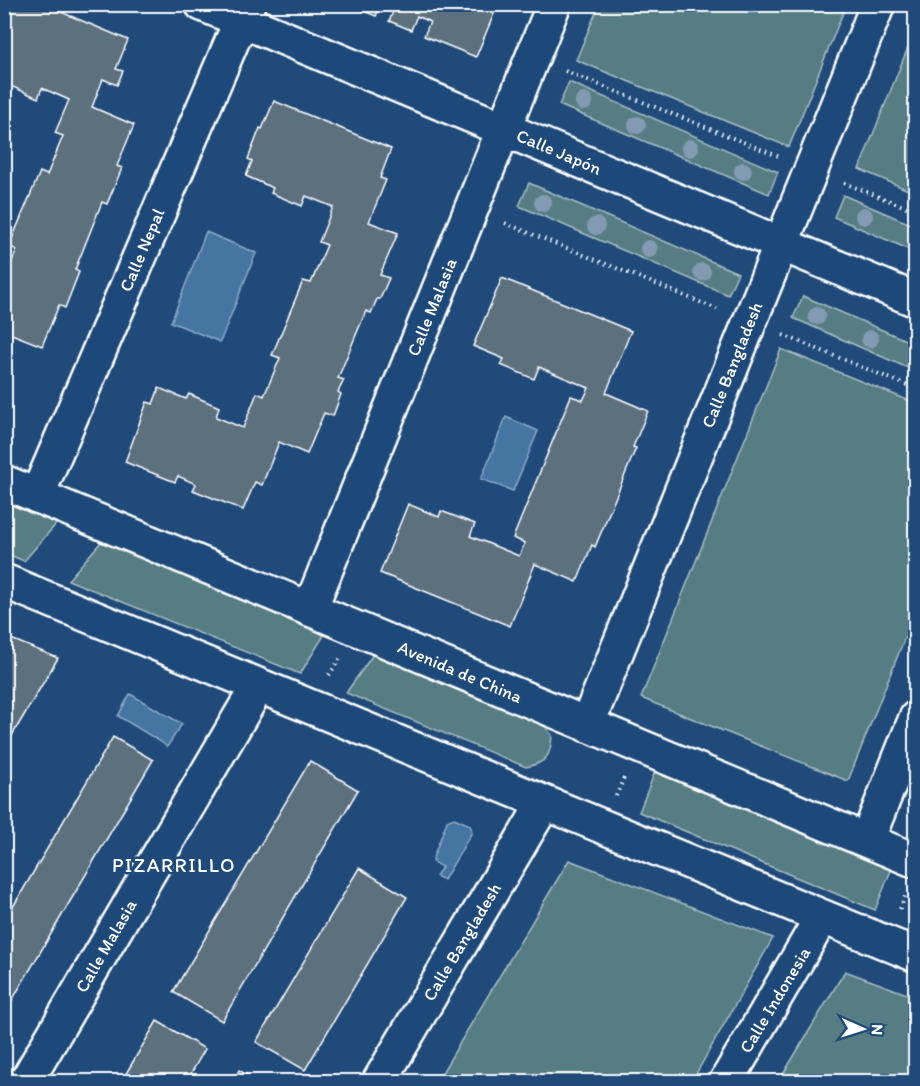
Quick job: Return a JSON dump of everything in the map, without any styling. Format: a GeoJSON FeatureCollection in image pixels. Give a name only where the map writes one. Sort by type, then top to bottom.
{"type":"FeatureCollection","features":[{"type":"Feature","properties":{"kind":"street","name":"Calle Japón"},"geometry":{"type":"LineString","coordinates":[[202,4],[244,13],[504,130],[915,300]]}},
{"type":"Feature","properties":{"kind":"street","name":"Calle Malasia"},"geometry":{"type":"LineString","coordinates":[[310,609],[555,4]]}},
{"type":"Feature","properties":{"kind":"street","name":"Calle Bangladesh"},"geometry":{"type":"LineString","coordinates":[[587,725],[878,4]]}},
{"type":"Feature","properties":{"kind":"street","name":"Calle Nepal"},"geometry":{"type":"LineString","coordinates":[[38,496],[244,13]]}},
{"type":"Feature","properties":{"kind":"street","name":"Avenida de China"},"geometry":{"type":"LineString","coordinates":[[4,482],[915,861]]}},
{"type":"Feature","properties":{"kind":"street"},"geometry":{"type":"LineString","coordinates":[[4,581],[915,955]]}},
{"type":"Feature","properties":{"kind":"street","name":"Calle Malasia"},"geometry":{"type":"LineString","coordinates":[[26,1082],[258,686]]}},
{"type":"Feature","properties":{"kind":"street"},"geometry":{"type":"LineString","coordinates":[[867,840],[915,718]]}},
{"type":"Feature","properties":{"kind":"street","name":"Calle Bangladesh"},"geometry":{"type":"LineString","coordinates":[[380,1082],[544,803]]}},
{"type":"Feature","properties":{"kind":"street","name":"Calle Indonesia"},"geometry":{"type":"LineString","coordinates":[[726,1082],[822,917]]}},
{"type":"Feature","properties":{"kind":"path"},"geometry":{"type":"LineString","coordinates":[[533,58],[915,211]]}},
{"type":"Feature","properties":{"kind":"path"},"geometry":{"type":"LineString","coordinates":[[471,209],[915,388]]}},
{"type":"Feature","properties":{"kind":"path"},"geometry":{"type":"LineString","coordinates":[[309,706],[359,629]]}},
{"type":"Feature","properties":{"kind":"path"},"geometry":{"type":"LineString","coordinates":[[602,826],[638,746]]}},
{"type":"Feature","properties":{"kind":"green space"},"geometry":{"type":"Polygon","coordinates":[[[599,4],[846,5],[789,147],[576,60],[599,4]]]}},
{"type":"Feature","properties":{"kind":"green space"},"geometry":{"type":"Polygon","coordinates":[[[915,30],[916,193],[859,169],[915,30]]]}},
{"type":"Feature","properties":{"kind":"green space"},"geometry":{"type":"Polygon","coordinates":[[[569,82],[778,172],[769,194],[559,105],[569,82]]]}},
{"type":"Feature","properties":{"kind":"green space"},"geometry":{"type":"Polygon","coordinates":[[[529,183],[738,273],[728,295],[519,206],[529,183]]]}},
{"type":"Feature","properties":{"kind":"green space"},"geometry":{"type":"Polygon","coordinates":[[[843,195],[915,226],[915,252],[834,217],[843,195]]]}},
{"type":"Feature","properties":{"kind":"green space"},"geometry":{"type":"Polygon","coordinates":[[[803,296],[915,344],[915,371],[793,318],[803,296]]]}},
{"type":"Feature","properties":{"kind":"green space"},"geometry":{"type":"Polygon","coordinates":[[[781,349],[915,403],[915,612],[848,781],[641,698],[781,349]]]}},
{"type":"Feature","properties":{"kind":"green space"},"geometry":{"type":"Polygon","coordinates":[[[4,502],[57,523],[24,561],[5,553],[4,502]]]}},
{"type":"Feature","properties":{"kind":"green space"},"geometry":{"type":"Polygon","coordinates":[[[102,541],[326,632],[300,674],[68,580],[102,541]]]}},
{"type":"Feature","properties":{"kind":"green space"},"geometry":{"type":"Polygon","coordinates":[[[374,653],[543,724],[552,735],[549,753],[539,763],[526,767],[346,693],[374,653]]]}},
{"type":"Feature","properties":{"kind":"green space"},"geometry":{"type":"Polygon","coordinates":[[[656,769],[892,868],[875,910],[639,812],[656,769]]]}},
{"type":"Feature","properties":{"kind":"green space"},"geometry":{"type":"Polygon","coordinates":[[[569,860],[773,938],[692,1081],[437,1081],[569,860]]]}},
{"type":"Feature","properties":{"kind":"green space"},"geometry":{"type":"Polygon","coordinates":[[[845,971],[915,997],[915,1081],[779,1081],[845,971]]]}},
{"type":"Feature","properties":{"kind":"water"},"geometry":{"type":"Polygon","coordinates":[[[206,232],[256,253],[220,342],[171,322],[206,232]]]}},
{"type":"Feature","properties":{"kind":"water"},"geometry":{"type":"Polygon","coordinates":[[[506,417],[538,431],[513,491],[481,479],[506,417]]]}},
{"type":"Feature","properties":{"kind":"water"},"geometry":{"type":"Polygon","coordinates":[[[130,694],[182,724],[167,747],[118,716],[130,694]]]}},
{"type":"Feature","properties":{"kind":"water"},"geometry":{"type":"Polygon","coordinates":[[[454,818],[470,825],[472,832],[444,880],[436,876],[442,867],[434,863],[433,858],[447,821],[454,818]]]}},
{"type":"Feature","properties":{"kind":"building"},"geometry":{"type":"Polygon","coordinates":[[[6,4],[42,4],[128,40],[116,69],[123,71],[117,85],[103,79],[92,107],[134,125],[117,166],[122,168],[107,204],[102,202],[75,270],[79,272],[65,308],[59,305],[42,346],[4,331],[4,278],[17,250],[9,246],[40,172],[47,175],[63,136],[55,133],[69,100],[42,88],[38,98],[6,84],[9,78],[4,77],[6,4]]]}},
{"type":"Feature","properties":{"kind":"building"},"geometry":{"type":"Polygon","coordinates":[[[355,4],[381,4],[376,16],[354,7],[355,4]]]}},
{"type":"Feature","properties":{"kind":"building"},"geometry":{"type":"Polygon","coordinates":[[[388,4],[463,4],[472,8],[474,4],[498,4],[476,57],[424,36],[430,22],[417,16],[411,30],[389,21],[395,7],[388,4]]]}},
{"type":"Feature","properties":{"kind":"building"},"geometry":{"type":"Polygon","coordinates":[[[274,101],[391,149],[380,178],[386,180],[369,222],[398,233],[380,275],[389,278],[371,313],[366,311],[338,378],[344,380],[338,392],[341,394],[333,416],[324,413],[307,454],[279,442],[262,485],[255,482],[243,510],[193,490],[196,484],[178,476],[175,482],[125,462],[147,402],[153,404],[159,388],[186,399],[189,394],[219,407],[216,417],[243,428],[257,393],[264,396],[280,358],[272,355],[303,281],[311,283],[327,245],[319,242],[333,207],[306,196],[302,206],[271,193],[273,188],[246,176],[252,161],[248,159],[274,101]]]}},
{"type":"Feature","properties":{"kind":"building"},"geometry":{"type":"Polygon","coordinates":[[[502,278],[631,331],[606,393],[648,411],[633,447],[636,448],[595,547],[592,545],[577,582],[535,564],[510,626],[380,573],[408,504],[439,517],[441,511],[475,524],[470,536],[519,556],[525,543],[513,538],[571,396],[583,400],[589,388],[539,367],[534,379],[501,365],[504,359],[473,346],[502,278]]]}},
{"type":"Feature","properties":{"kind":"building"},"geometry":{"type":"Polygon","coordinates":[[[11,639],[58,658],[4,749],[4,648],[11,639]]]}},
{"type":"Feature","properties":{"kind":"building"},"geometry":{"type":"Polygon","coordinates":[[[113,737],[153,760],[4,1014],[4,922],[113,737]]]}},
{"type":"Feature","properties":{"kind":"building"},"geometry":{"type":"Polygon","coordinates":[[[310,761],[358,790],[222,1021],[173,992],[310,761]]]}},
{"type":"Feature","properties":{"kind":"building"},"geometry":{"type":"Polygon","coordinates":[[[359,868],[407,897],[305,1070],[256,1042],[359,868]]]}},
{"type":"Feature","properties":{"kind":"building"},"geometry":{"type":"Polygon","coordinates":[[[157,1021],[205,1049],[186,1082],[121,1082],[157,1021]]]}},
{"type":"Feature","properties":{"kind":"building"},"geometry":{"type":"Polygon","coordinates":[[[239,1070],[258,1082],[233,1082],[239,1070]]]}},
{"type":"Feature","properties":{"kind":"district","name":"PIZARRILLO"},"geometry":{"type":"Point","coordinates":[174,865]}}]}
